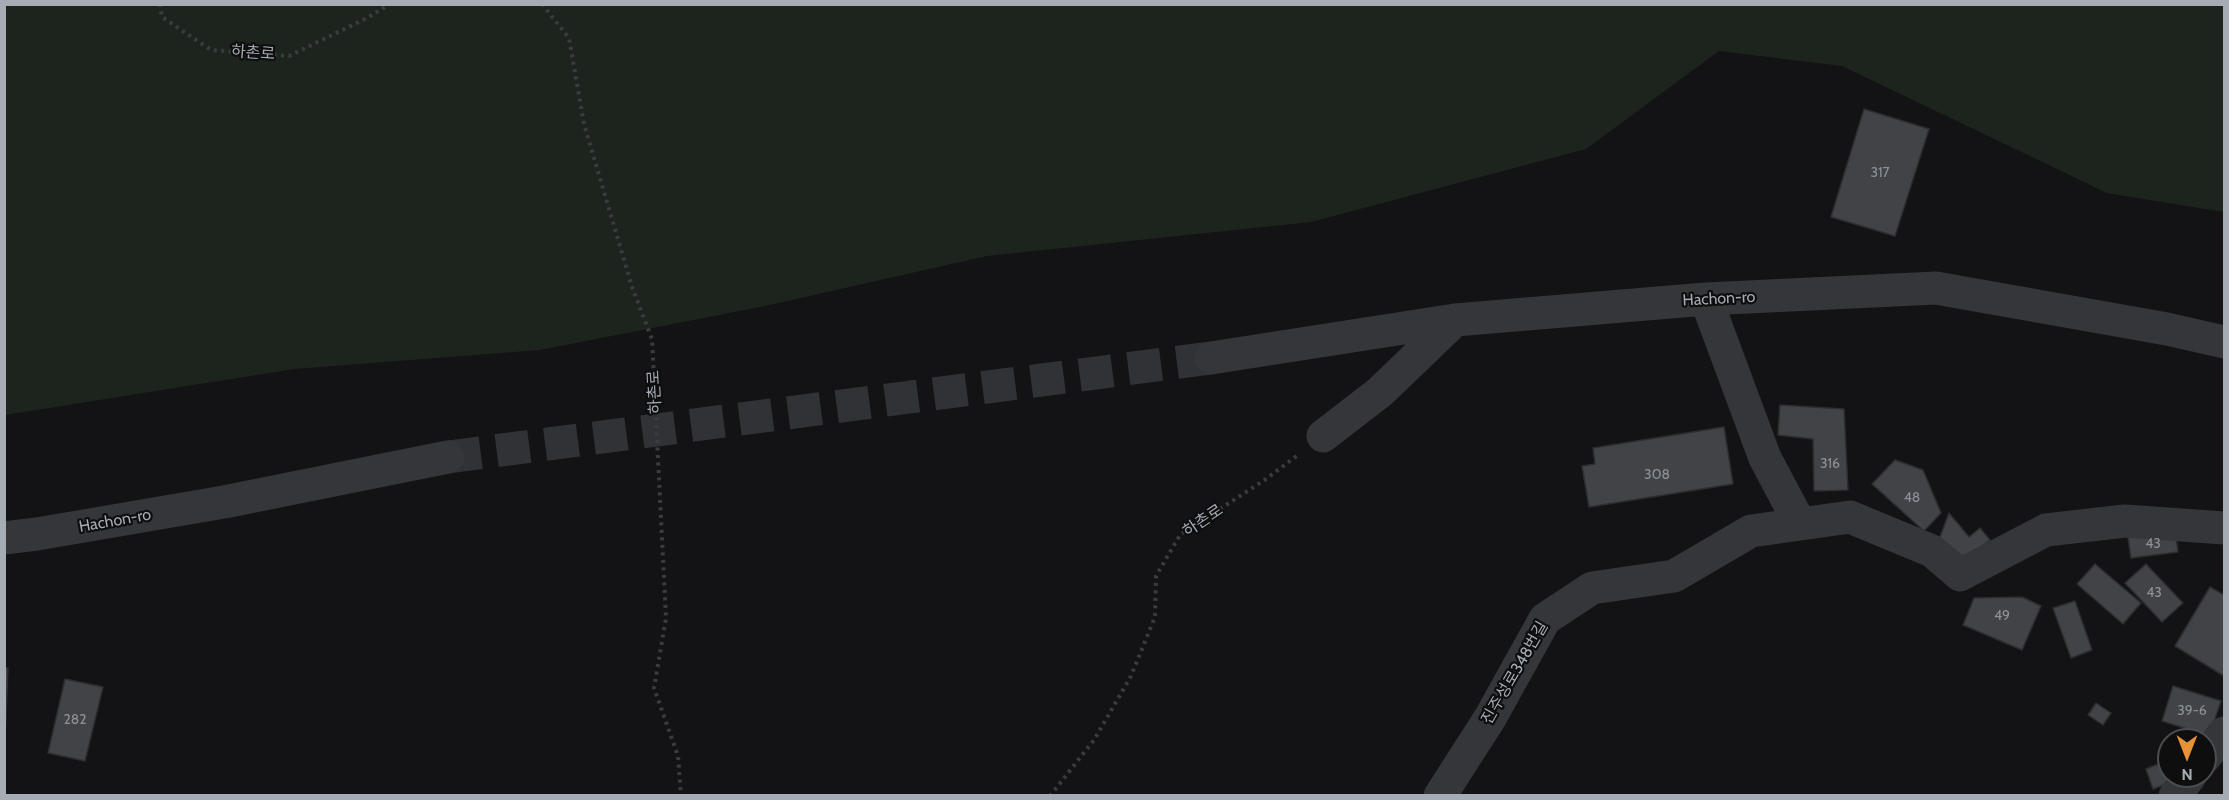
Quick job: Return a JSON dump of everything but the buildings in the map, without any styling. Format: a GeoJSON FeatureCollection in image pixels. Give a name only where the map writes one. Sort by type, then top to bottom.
{"type":"FeatureCollection","features":[{"type":"Feature","properties":{"kind":"street","name":"Hachon-ro"},"geometry":{"type":"LineString","coordinates":[[1211,358],[1455,320],[1706,299],[1936,288],[2167,329],[2224,342]]}},
{"type":"Feature","properties":{"kind":"street"},"geometry":{"type":"LineString","coordinates":[[1706,299],[1765,458],[1800,525]]}},
{"type":"Feature","properties":{"kind":"street"},"geometry":{"type":"LineString","coordinates":[[1323,436],[1380,392],[1455,320]]}},
{"type":"Feature","properties":{"kind":"street","name":"Hachon-ro"},"geometry":{"type":"LineString","coordinates":[[4,538],[224,502],[448,458]]}},
{"type":"Feature","properties":{"kind":"street","name":"진주성로348번길"},"geometry":{"type":"LineString","coordinates":[[1440,795],[1490,718],[1545,619],[1592,588],[1674,576],[1751,531],[1850,517],[1932,551],[1960,575],[2046,530],[2125,521],[2224,528]]}},
{"type":"Feature","properties":{"kind":"path","name":"하촌로"},"geometry":{"type":"LineString","coordinates":[[160,4],[162,17],[211,51],[289,56],[367,18],[390,4]]}},
{"type":"Feature","properties":{"kind":"path","name":"하촌로"},"geometry":{"type":"LineString","coordinates":[[542,4],[569,38],[584,124],[632,287],[652,339],[666,618],[654,688],[678,756],[681,795]]}},
{"type":"Feature","properties":{"kind":"path","name":"하촌로"},"geometry":{"type":"LineString","coordinates":[[1050,795],[1094,740],[1131,676],[1155,617],[1156,576],[1180,535],[1266,479],[1323,436]]}},
{"type":"Feature","properties":{"kind":"shaded area"},"geometry":{"type":"Polygon","coordinates":[[[5,4],[2224,5],[2224,212],[2107,193],[1842,66],[1719,51],[1586,149],[1311,222],[987,256],[765,306],[540,350],[294,369],[5,415],[5,4]]]}},
{"type":"Feature","properties":{"kind":"tunnel"},"geometry":{"type":"LineString","coordinates":[[448,457],[1211,358]]}}]}
